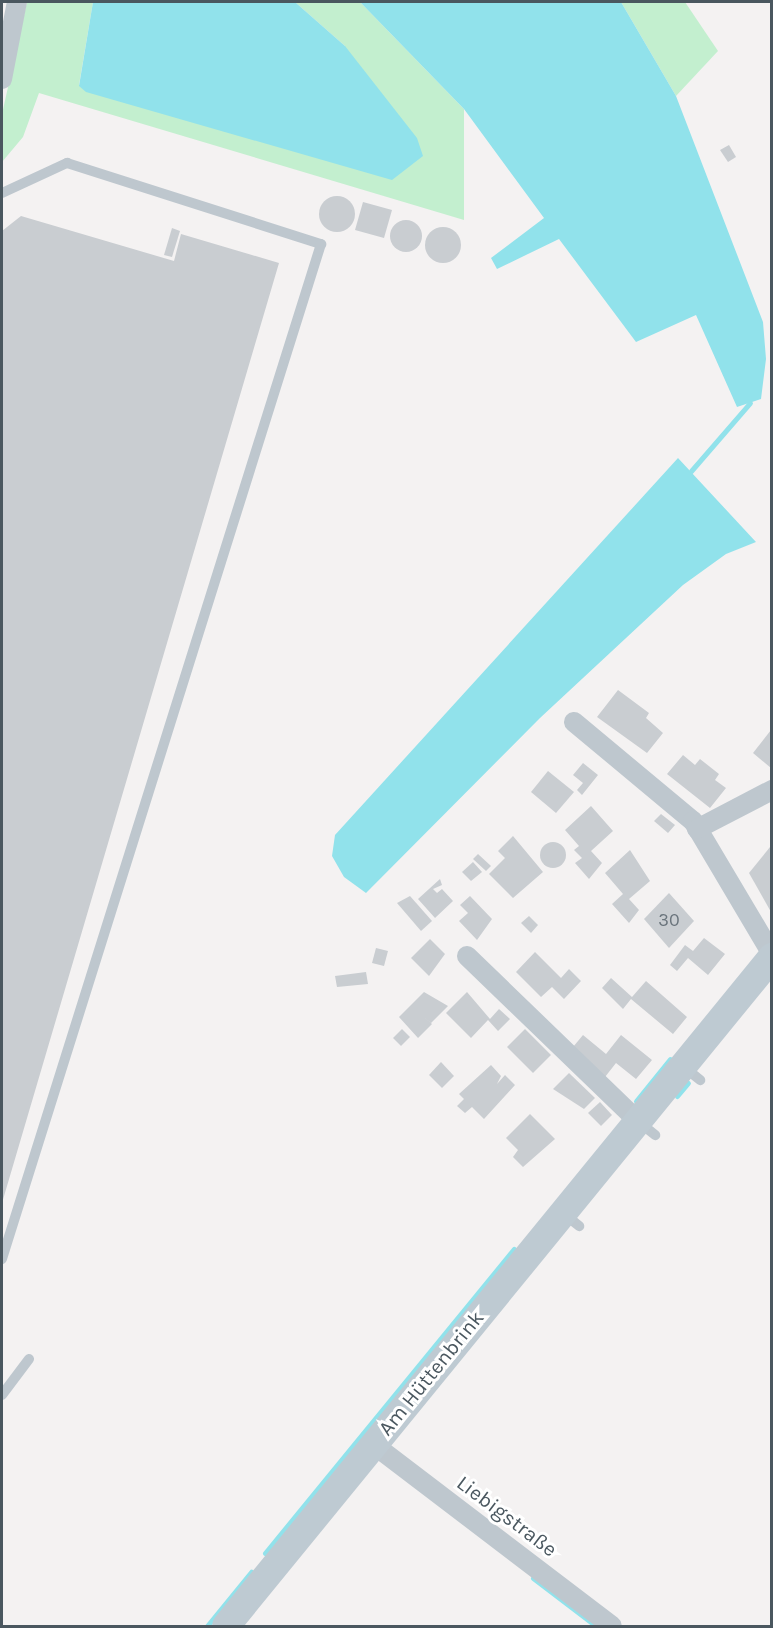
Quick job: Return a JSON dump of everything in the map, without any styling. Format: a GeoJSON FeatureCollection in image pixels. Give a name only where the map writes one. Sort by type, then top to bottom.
{"type":"FeatureCollection","features":[{"type":"Feature","properties":{"kind":"street"},"geometry":{"type":"LineString","coordinates":[[2,79],[17,2]]}},
{"type":"Feature","properties":{"kind":"street"},"geometry":{"type":"LineString","coordinates":[[574,722],[697,829],[771,956]]}},
{"type":"Feature","properties":{"kind":"street"},"geometry":{"type":"LineString","coordinates":[[697,829],[771,789]]}},
{"type":"Feature","properties":{"kind":"street"},"geometry":{"type":"LineString","coordinates":[[467,956],[646,1128]]}},
{"type":"Feature","properties":{"kind":"street","name":"Am Hüttenbrink"},"geometry":{"type":"LineString","coordinates":[[226,1626],[373,1444],[571,1220],[691,1073],[771,956]]}},
{"type":"Feature","properties":{"kind":"street","name":"Liebigstraße"},"geometry":{"type":"LineString","coordinates":[[373,1444],[612,1626]]}},
{"type":"Feature","properties":{"kind":"lane"},"geometry":{"type":"LineString","coordinates":[[2,193],[67,163],[321,244],[2,1258]]}},
{"type":"Feature","properties":{"kind":"lane"},"geometry":{"type":"LineString","coordinates":[[2,1395],[29,1359]]}},
{"type":"Feature","properties":{"kind":"green space"},"geometry":{"type":"Polygon","coordinates":[[[27,2],[93,2],[79,85],[345,46],[295,2],[360,2],[464,109],[464,220],[39,93],[23,137],[2,162],[2,114],[27,2]]]}},
{"type":"Feature","properties":{"kind":"green space"},"geometry":{"type":"Polygon","coordinates":[[[621,2],[685,2],[718,51],[676,96],[621,2]]]}},
{"type":"Feature","properties":{"kind":"water"},"geometry":{"type":"Polygon","coordinates":[[[93,2],[295,2],[345,46],[417,138],[423,156],[392,180],[86,92],[79,86],[93,2]]]}},
{"type":"Feature","properties":{"kind":"water"},"geometry":{"type":"Polygon","coordinates":[[[360,2],[621,2],[676,96],[763,322],[766,359],[761,399],[737,407],[696,315],[636,342],[559,239],[497,269],[491,258],[544,218],[464,109],[360,2]]]}},
{"type":"Feature","properties":{"kind":"water"},"geometry":{"type":"Polygon","coordinates":[[[678,458],[756,542],[726,554],[683,585],[540,718],[366,893],[344,877],[332,856],[335,835],[678,458]]]}},
{"type":"Feature","properties":{"kind":"building"},"geometry":{"type":"Polygon","coordinates":[[[729,145],[736,157],[728,162],[720,150],[729,145]]]}},
{"type":"Feature","properties":{"kind":"building"},"geometry":{"type":"Polygon","coordinates":[[[337,196],[350,201],[355,214],[350,227],[337,232],[324,227],[319,214],[324,201],[337,196]]]}},
{"type":"Feature","properties":{"kind":"building"},"geometry":{"type":"Polygon","coordinates":[[[363,202],[392,210],[384,238],[355,230],[363,202]]]}},
{"type":"Feature","properties":{"kind":"building"},"geometry":{"type":"Polygon","coordinates":[[[21,216],[174,261],[181,234],[279,263],[2,1203],[2,231],[21,216]]]}},
{"type":"Feature","properties":{"kind":"building"},"geometry":{"type":"Polygon","coordinates":[[[406,220],[418,224],[422,236],[418,248],[406,252],[394,248],[390,236],[394,224],[406,220]]]}},
{"type":"Feature","properties":{"kind":"building"},"geometry":{"type":"Polygon","coordinates":[[[443,227],[456,232],[461,245],[456,258],[443,263],[430,258],[425,245],[430,232],[443,227]]]}},
{"type":"Feature","properties":{"kind":"building"},"geometry":{"type":"Polygon","coordinates":[[[172,228],[180,231],[172,257],[164,255],[172,228]]]}},
{"type":"Feature","properties":{"kind":"building"},"geometry":{"type":"Polygon","coordinates":[[[618,690],[649,713],[646,718],[663,733],[647,753],[597,717],[618,690]]]}},
{"type":"Feature","properties":{"kind":"building"},"geometry":{"type":"Polygon","coordinates":[[[771,730],[771,768],[753,753],[771,730]]]}},
{"type":"Feature","properties":{"kind":"building"},"geometry":{"type":"Polygon","coordinates":[[[683,755],[695,765],[700,759],[719,774],[715,780],[726,788],[710,808],[667,774],[683,755]]]}},
{"type":"Feature","properties":{"kind":"building"},"geometry":{"type":"Polygon","coordinates":[[[583,763],[598,775],[582,795],[577,790],[583,783],[573,775],[583,763]]]}},
{"type":"Feature","properties":{"kind":"building"},"geometry":{"type":"Polygon","coordinates":[[[548,771],[574,792],[556,813],[531,792],[548,771]]]}},
{"type":"Feature","properties":{"kind":"building"},"geometry":{"type":"Polygon","coordinates":[[[591,806],[613,831],[591,851],[602,863],[589,879],[575,863],[582,858],[574,850],[579,846],[565,830],[591,806]]]}},
{"type":"Feature","properties":{"kind":"building"},"geometry":{"type":"Polygon","coordinates":[[[661,814],[675,825],[668,833],[654,821],[661,814]]]}},
{"type":"Feature","properties":{"kind":"building"},"geometry":{"type":"Polygon","coordinates":[[[513,836],[543,872],[513,898],[489,874],[505,858],[498,851],[513,836]]]}},
{"type":"Feature","properties":{"kind":"building"},"geometry":{"type":"Polygon","coordinates":[[[553,842],[562,846],[566,855],[562,864],[553,868],[544,864],[540,855],[544,846],[553,842]]]}},
{"type":"Feature","properties":{"kind":"building"},"geometry":{"type":"Polygon","coordinates":[[[771,848],[771,912],[749,873],[771,848]]]}},
{"type":"Feature","properties":{"kind":"building"},"geometry":{"type":"Polygon","coordinates":[[[630,850],[650,881],[629,899],[639,910],[629,923],[612,904],[623,894],[605,873],[630,850]]]}},
{"type":"Feature","properties":{"kind":"building"},"geometry":{"type":"Polygon","coordinates":[[[478,854],[491,866],[486,871],[473,859],[478,854]]]}},
{"type":"Feature","properties":{"kind":"building"},"geometry":{"type":"Polygon","coordinates":[[[473,862],[482,872],[471,881],[462,872],[473,862]]]}},
{"type":"Feature","properties":{"kind":"building"},"geometry":{"type":"Polygon","coordinates":[[[440,879],[442,885],[433,889],[437,893],[442,889],[453,901],[435,918],[418,899],[440,879]]]}},
{"type":"Feature","properties":{"kind":"building"},"geometry":{"type":"Polygon","coordinates":[[[669,893],[694,921],[669,948],[644,919],[669,893]]]}},
{"type":"Feature","properties":{"kind":"building"},"geometry":{"type":"Polygon","coordinates":[[[410,896],[432,921],[421,931],[397,903],[410,896]]]}},
{"type":"Feature","properties":{"kind":"building"},"geometry":{"type":"Polygon","coordinates":[[[470,896],[492,919],[477,940],[459,921],[468,913],[460,905],[470,896]]]}},
{"type":"Feature","properties":{"kind":"building"},"geometry":{"type":"Polygon","coordinates":[[[529,916],[538,925],[531,933],[521,923],[529,916]]]}},
{"type":"Feature","properties":{"kind":"building"},"geometry":{"type":"Polygon","coordinates":[[[704,938],[725,954],[708,975],[688,958],[677,971],[670,965],[685,945],[693,951],[704,938]]]}},
{"type":"Feature","properties":{"kind":"building"},"geometry":{"type":"Polygon","coordinates":[[[430,939],[445,954],[429,976],[411,958],[430,939]]]}},
{"type":"Feature","properties":{"kind":"building"},"geometry":{"type":"Polygon","coordinates":[[[376,948],[388,951],[384,966],[372,963],[376,948]]]}},
{"type":"Feature","properties":{"kind":"building"},"geometry":{"type":"Polygon","coordinates":[[[535,952],[561,978],[569,969],[581,981],[564,999],[552,987],[541,997],[516,972],[535,952]]]}},
{"type":"Feature","properties":{"kind":"building"},"geometry":{"type":"Polygon","coordinates":[[[366,972],[368,984],[337,987],[335,976],[366,972]]]}},
{"type":"Feature","properties":{"kind":"building"},"geometry":{"type":"Polygon","coordinates":[[[611,978],[632,997],[646,981],[687,1017],[673,1034],[631,999],[623,1009],[602,988],[611,978]]]}},
{"type":"Feature","properties":{"kind":"building"},"geometry":{"type":"Polygon","coordinates":[[[424,992],[448,1006],[431,1023],[423,1016],[432,1024],[418,1038],[399,1017],[424,992]]]}},
{"type":"Feature","properties":{"kind":"building"},"geometry":{"type":"Polygon","coordinates":[[[467,992],[490,1019],[499,1009],[510,1019],[498,1031],[488,1020],[471,1038],[446,1013],[467,992]]]}},
{"type":"Feature","properties":{"kind":"building"},"geometry":{"type":"Polygon","coordinates":[[[402,1029],[410,1037],[401,1046],[393,1038],[402,1029]]]}},
{"type":"Feature","properties":{"kind":"building"},"geometry":{"type":"Polygon","coordinates":[[[525,1029],[551,1055],[533,1073],[507,1047],[525,1029]]]}},
{"type":"Feature","properties":{"kind":"building"},"geometry":{"type":"Polygon","coordinates":[[[583,1035],[606,1054],[621,1035],[652,1060],[636,1079],[616,1063],[605,1077],[573,1047],[583,1035]]]}},
{"type":"Feature","properties":{"kind":"building"},"geometry":{"type":"Polygon","coordinates":[[[441,1062],[454,1076],[442,1088],[429,1075],[441,1062]]]}},
{"type":"Feature","properties":{"kind":"building"},"geometry":{"type":"Polygon","coordinates":[[[491,1065],[501,1076],[497,1084],[505,1075],[515,1085],[484,1119],[472,1107],[465,1113],[457,1106],[464,1099],[459,1094],[491,1065]]]}},
{"type":"Feature","properties":{"kind":"building"},"geometry":{"type":"Polygon","coordinates":[[[569,1073],[595,1098],[584,1109],[553,1089],[569,1073]]]}},
{"type":"Feature","properties":{"kind":"building"},"geometry":{"type":"Polygon","coordinates":[[[600,1102],[612,1115],[601,1126],[588,1113],[600,1102]]]}},
{"type":"Feature","properties":{"kind":"building"},"geometry":{"type":"Polygon","coordinates":[[[530,1114],[555,1139],[523,1167],[513,1157],[518,1150],[506,1138],[530,1114]]]}},
{"type":"Feature","properties":{"kind":"waterway"},"geometry":{"type":"LineString","coordinates":[[691,471],[750,403]]}},
{"type":"Feature","properties":{"kind":"waterway"},"geometry":{"type":"LineString","coordinates":[[636,1101],[670,1059]]}},
{"type":"Feature","properties":{"kind":"waterway"},"geometry":{"type":"LineString","coordinates":[[677,1096],[688,1083]]}},
{"type":"Feature","properties":{"kind":"waterway"},"geometry":{"type":"LineString","coordinates":[[265,1553],[514,1249]]}},
{"type":"Feature","properties":{"kind":"waterway"},"geometry":{"type":"LineString","coordinates":[[207,1626],[251,1572]]}},
{"type":"Feature","properties":{"kind":"waterway"},"geometry":{"type":"LineString","coordinates":[[533,1578],[596,1626]]}}]}
